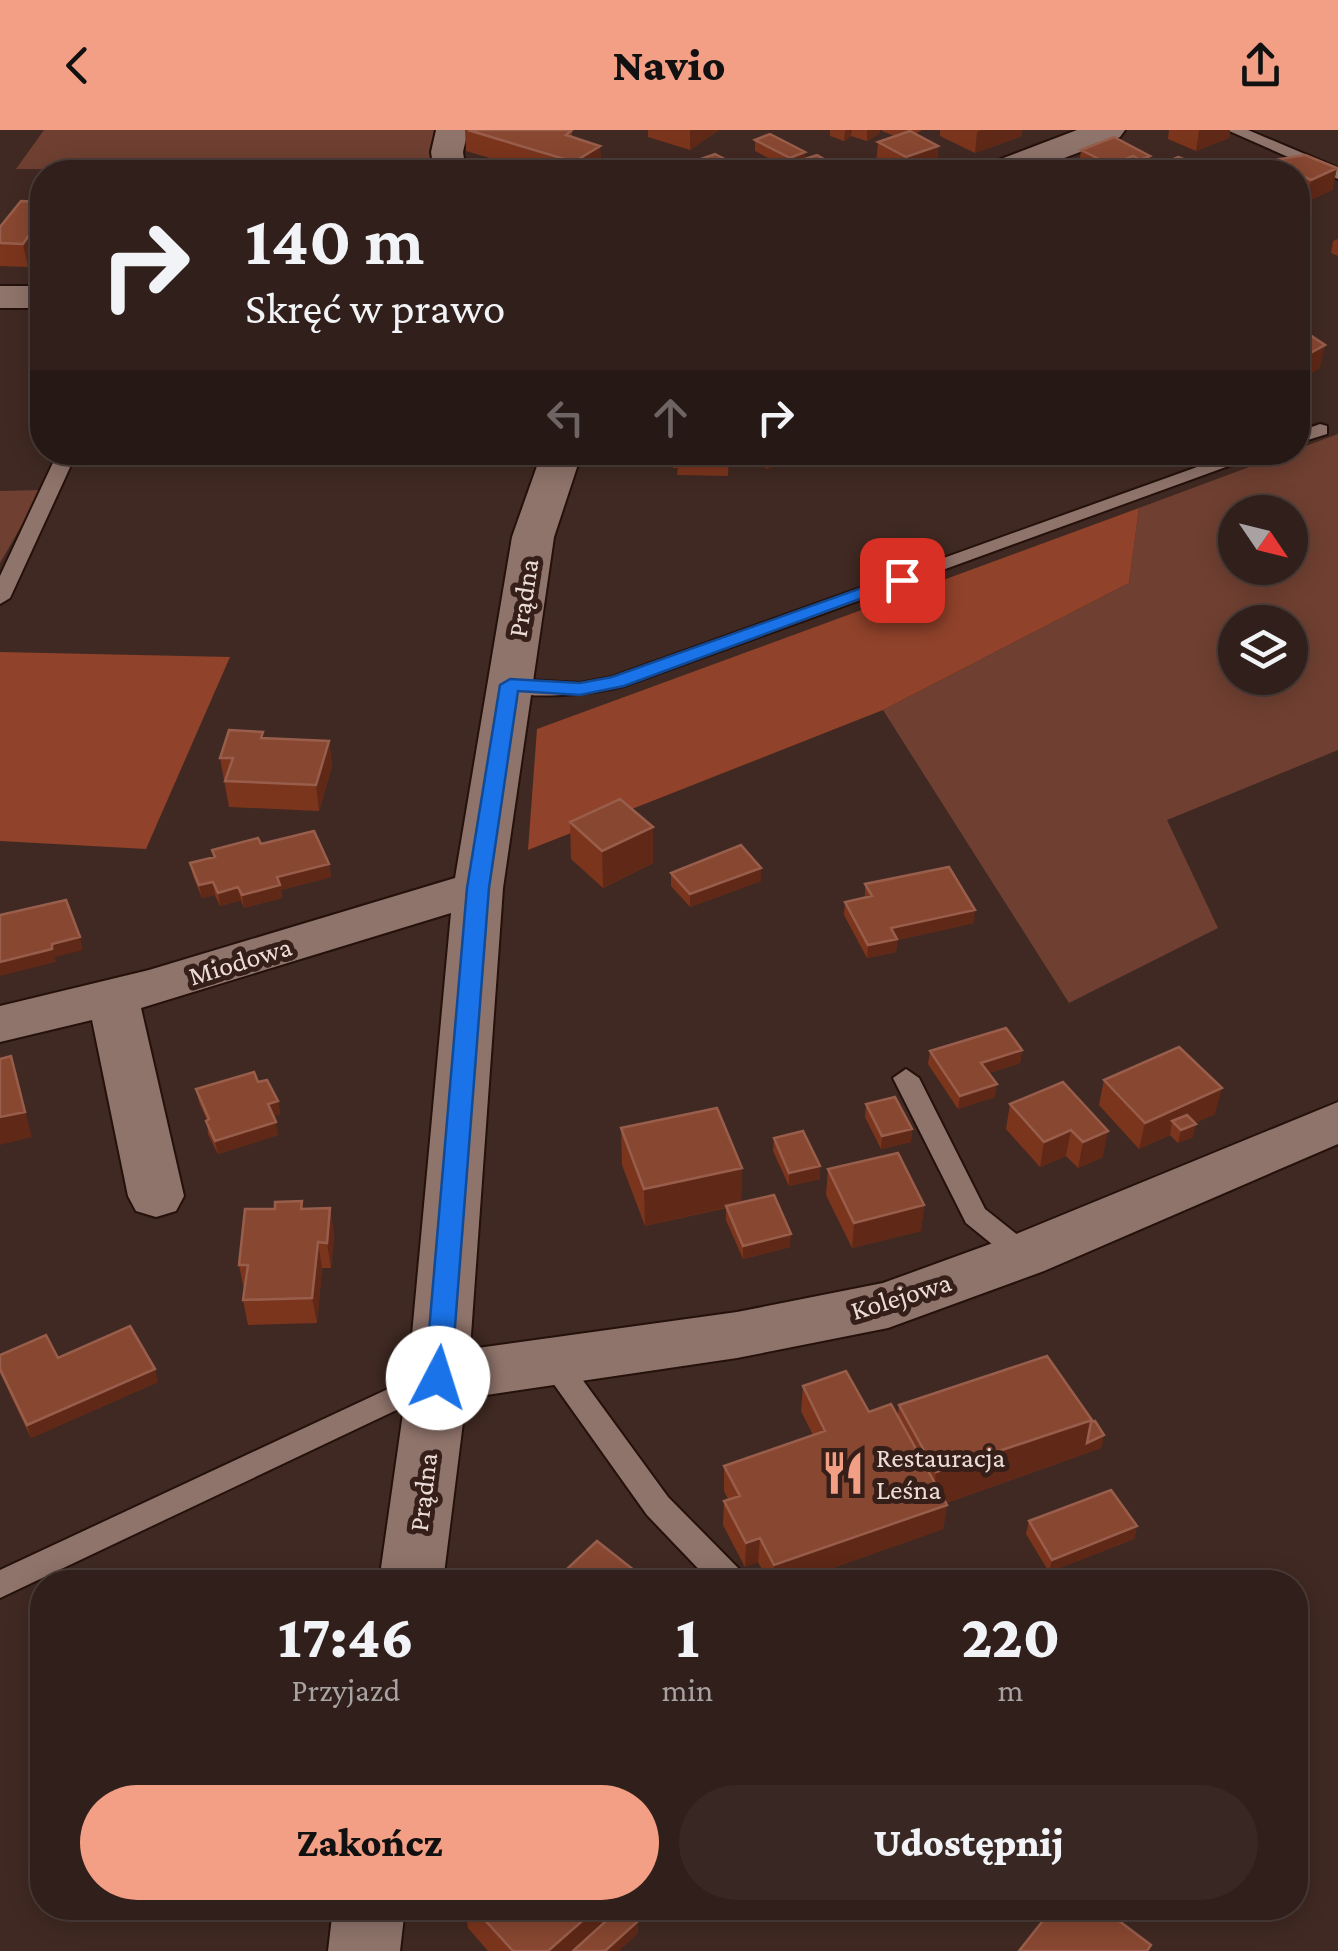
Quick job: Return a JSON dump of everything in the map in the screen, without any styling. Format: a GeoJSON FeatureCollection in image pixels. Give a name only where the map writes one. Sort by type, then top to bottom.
{"type":"FeatureCollection","features":[{"type":"Feature","properties":{"kind":"street"},"geometry":{"type":"LineString","coordinates":[[448,160],[452,130]]}},
{"type":"Feature","properties":{"kind":"street"},"geometry":{"type":"LineString","coordinates":[[1029,160],[1108,130]]}},
{"type":"Feature","properties":{"kind":"street"},"geometry":{"type":"LineString","coordinates":[[0,297],[30,296]]}},
{"type":"Feature","properties":{"kind":"street","name":"Prądna"},"geometry":{"type":"LineString","coordinates":[[413,1570],[438,1378],[478,888],[533,536],[558,465]]}},
{"type":"Feature","properties":{"kind":"street","name":"Miodowa"},"geometry":{"type":"LineString","coordinates":[[0,1024],[113,998],[478,888]]}},
{"type":"Feature","properties":{"kind":"street"},"geometry":{"type":"LineString","coordinates":[[113,998],[156,1196]]}},
{"type":"Feature","properties":{"kind":"street","name":"Kolejowa"},"geometry":{"type":"LineString","coordinates":[[438,1378],[737,1335],[888,1305],[1024,1255],[1338,1122]]}},
{"type":"Feature","properties":{"kind":"street"},"geometry":{"type":"LineString","coordinates":[[364,1951],[368,1920]]}},
{"type":"Feature","properties":{"kind":"lane"},"geometry":{"type":"LineString","coordinates":[[1236,130],[1306,160]]}},
{"type":"Feature","properties":{"kind":"lane"},"geometry":{"type":"LineString","coordinates":[[1310,162],[1338,174]]}},
{"type":"Feature","properties":{"kind":"lane"},"geometry":{"type":"LineString","coordinates":[[1310,434],[1320,430]]}},
{"type":"Feature","properties":{"kind":"lane"},"geometry":{"type":"LineString","coordinates":[[0,598],[62,465]]}},
{"type":"Feature","properties":{"kind":"lane"},"geometry":{"type":"LineString","coordinates":[[510,685],[580,689],[617,682],[1222,465]]}},
{"type":"Feature","properties":{"kind":"lane"},"geometry":{"type":"LineString","coordinates":[[906,1078],[975,1216],[1024,1255]]}},
{"type":"Feature","properties":{"kind":"lane"},"geometry":{"type":"LineString","coordinates":[[553,1361],[616,1452],[717,1570]]}},
{"type":"Feature","properties":{"kind":"lane"},"geometry":{"type":"LineString","coordinates":[[32,1570],[438,1378]]}},
{"type":"Feature","properties":{"kind":"lane"},"geometry":{"type":"LineString","coordinates":[[0,1585],[30,1571]]}},
{"type":"Feature","properties":{"kind":"shaded area"},"geometry":{"type":"Polygon","coordinates":[[[44,130],[440,130],[437,160],[30,160],[30,169],[16,169],[44,130]]]}},
{"type":"Feature","properties":{"kind":"shaded area"},"geometry":{"type":"Polygon","coordinates":[[[1338,434],[1338,750],[1167,820],[1218,928],[1069,1003],[883,710],[1129,583],[1139,508],[1255,465],[1310,465],[1310,444],[1338,434]]]}},
{"type":"Feature","properties":{"kind":"shaded area"},"geometry":{"type":"Polygon","coordinates":[[[42,490],[0,563],[0,491],[42,490]]]}},
{"type":"Feature","properties":{"kind":"shaded area"},"geometry":{"type":"Polygon","coordinates":[[[1139,508],[1129,583],[883,710],[528,850],[537,729],[1139,508]]]}},
{"type":"Feature","properties":{"kind":"shaded area"},"geometry":{"type":"Polygon","coordinates":[[[0,652],[230,657],[146,849],[0,841],[0,652]]]}},
{"type":"Feature","properties":{"kind":"building"},"geometry":{"type":"Polygon","coordinates":[[[468,130],[572,130],[566,135],[600,146],[577,160],[468,130]]]}},
{"type":"Feature","properties":{"kind":"building"},"geometry":{"type":"Polygon","coordinates":[[[910,131],[938,146],[906,157],[878,142],[910,131]]]}},
{"type":"Feature","properties":{"kind":"building"},"geometry":{"type":"Polygon","coordinates":[[[770,134],[805,152],[790,158],[755,140],[770,134]]]}},
{"type":"Feature","properties":{"kind":"building"},"geometry":{"type":"Polygon","coordinates":[[[1114,137],[1150,156],[1140,160],[1133,156],[1101,160],[1081,150],[1114,137]]]}},
{"type":"Feature","properties":{"kind":"building"},"geometry":{"type":"Polygon","coordinates":[[[715,154],[727,160],[698,160],[715,154]]]}},
{"type":"Feature","properties":{"kind":"building"},"geometry":{"type":"Polygon","coordinates":[[[1305,155],[1337,168],[1311,180],[1310,160],[1280,159],[1305,155]]]}},
{"type":"Feature","properties":{"kind":"building"},"geometry":{"type":"Polygon","coordinates":[[[21,201],[30,201],[30,235],[23,244],[0,243],[0,227],[21,201]]]}},
{"type":"Feature","properties":{"kind":"building"},"geometry":{"type":"Polygon","coordinates":[[[1310,335],[1325,345],[1310,353],[1310,335]]]}},
{"type":"Feature","properties":{"kind":"building"},"geometry":{"type":"Polygon","coordinates":[[[229,730],[263,732],[261,738],[329,741],[316,785],[225,781],[233,758],[220,758],[229,730]]]}},
{"type":"Feature","properties":{"kind":"building"},"geometry":{"type":"Polygon","coordinates":[[[620,799],[653,827],[602,851],[570,822],[620,799]]]}},
{"type":"Feature","properties":{"kind":"building"},"geometry":{"type":"Polygon","coordinates":[[[314,831],[329,864],[277,877],[280,885],[242,895],[238,887],[218,893],[213,882],[199,885],[190,863],[215,857],[212,850],[258,838],[261,844],[314,831]]]}},
{"type":"Feature","properties":{"kind":"building"},"geometry":{"type":"Polygon","coordinates":[[[741,845],[761,868],[690,894],[671,873],[741,845]]]}},
{"type":"Feature","properties":{"kind":"building"},"geometry":{"type":"Polygon","coordinates":[[[949,867],[975,910],[891,928],[897,939],[868,945],[845,902],[872,896],[865,884],[949,867]]]}},
{"type":"Feature","properties":{"kind":"building"},"geometry":{"type":"Polygon","coordinates":[[[66,900],[80,937],[52,944],[52,949],[0,962],[0,915],[66,900]]]}},
{"type":"Feature","properties":{"kind":"building"},"geometry":{"type":"Polygon","coordinates":[[[1006,1028],[1022,1050],[981,1063],[997,1084],[960,1096],[930,1051],[1006,1028]]]}},
{"type":"Feature","properties":{"kind":"building"},"geometry":{"type":"Polygon","coordinates":[[[1179,1047],[1222,1088],[1145,1123],[1104,1080],[1179,1047]]]}},
{"type":"Feature","properties":{"kind":"building"},"geometry":{"type":"Polygon","coordinates":[[[11,1056],[25,1112],[0,1117],[0,1059],[11,1056]]]}},
{"type":"Feature","properties":{"kind":"building"},"geometry":{"type":"Polygon","coordinates":[[[254,1072],[258,1082],[267,1080],[278,1101],[268,1104],[276,1122],[215,1141],[196,1089],[254,1072]]]}},
{"type":"Feature","properties":{"kind":"building"},"geometry":{"type":"Polygon","coordinates":[[[1063,1082],[1108,1131],[1083,1142],[1071,1130],[1044,1142],[1010,1104],[1063,1082]]]}},
{"type":"Feature","properties":{"kind":"building"},"geometry":{"type":"Polygon","coordinates":[[[895,1097],[912,1129],[882,1136],[866,1104],[895,1097]]]}},
{"type":"Feature","properties":{"kind":"building"},"geometry":{"type":"Polygon","coordinates":[[[717,1108],[742,1168],[644,1189],[621,1128],[717,1108]]]}},
{"type":"Feature","properties":{"kind":"building"},"geometry":{"type":"Polygon","coordinates":[[[1187,1115],[1196,1124],[1181,1130],[1172,1121],[1187,1115]]]}},
{"type":"Feature","properties":{"kind":"building"},"geometry":{"type":"Polygon","coordinates":[[[803,1131],[820,1166],[789,1173],[774,1138],[803,1131]]]}},
{"type":"Feature","properties":{"kind":"building"},"geometry":{"type":"Polygon","coordinates":[[[898,1153],[924,1205],[854,1223],[828,1169],[898,1153]]]}},
{"type":"Feature","properties":{"kind":"building"},"geometry":{"type":"Polygon","coordinates":[[[774,1195],[791,1234],[743,1246],[726,1206],[774,1195]]]}},
{"type":"Feature","properties":{"kind":"building"},"geometry":{"type":"Polygon","coordinates":[[[302,1201],[301,1209],[330,1208],[327,1243],[318,1242],[312,1298],[243,1300],[248,1265],[239,1265],[245,1209],[275,1209],[275,1202],[302,1201]]]}},
{"type":"Feature","properties":{"kind":"building"},"geometry":{"type":"Polygon","coordinates":[[[130,1326],[155,1369],[27,1425],[0,1369],[0,1355],[46,1335],[58,1358],[130,1326]]]}},
{"type":"Feature","properties":{"kind":"building"},"geometry":{"type":"Polygon","coordinates":[[[1047,1356],[1092,1420],[936,1472],[899,1405],[1047,1356]]]}},
{"type":"Feature","properties":{"kind":"building","name":"Restauracja Leśna"},"geometry":{"type":"Polygon","coordinates":[[[846,1371],[869,1412],[891,1404],[947,1505],[774,1565],[760,1538],[746,1543],[724,1501],[740,1496],[724,1466],[825,1431],[803,1386],[846,1371]]]}},
{"type":"Feature","properties":{"kind":"building"},"geometry":{"type":"Polygon","coordinates":[[[1095,1421],[1104,1435],[1087,1443],[1091,1422],[1095,1421]]]}},
{"type":"Feature","properties":{"kind":"building"},"geometry":{"type":"Polygon","coordinates":[[[1111,1490],[1137,1526],[1052,1560],[1029,1521],[1111,1490]]]}},
{"type":"Feature","properties":{"kind":"building"},"geometry":{"type":"Polygon","coordinates":[[[597,1541],[634,1570],[566,1570],[597,1541]]]}},
{"type":"Feature","properties":{"kind":"building"},"geometry":{"type":"Polygon","coordinates":[[[485,1920],[583,1920],[548,1951],[513,1951],[485,1920]]]}},
{"type":"Feature","properties":{"kind":"building"},"geometry":{"type":"Polygon","coordinates":[[[1044,1920],[1118,1920],[1151,1945],[1147,1951],[1019,1951],[1044,1920]]]}},
{"type":"Feature","properties":{"kind":"building"},"geometry":{"type":"Polygon","coordinates":[[[605,1922],[637,1922],[605,1951],[573,1951],[605,1922]]]}},
{"type":"Feature","properties":{"kind":"place","name":"Restauracja Leśna"},"geometry":{"type":"Point","coordinates":[843,1473]}},
{"type":"Feature","properties":{"kind":"route"},"geometry":{"type":"LineString","coordinates":[[438,1378],[478,888],[510,685],[580,689],[617,682],[902,580]]}}]}
